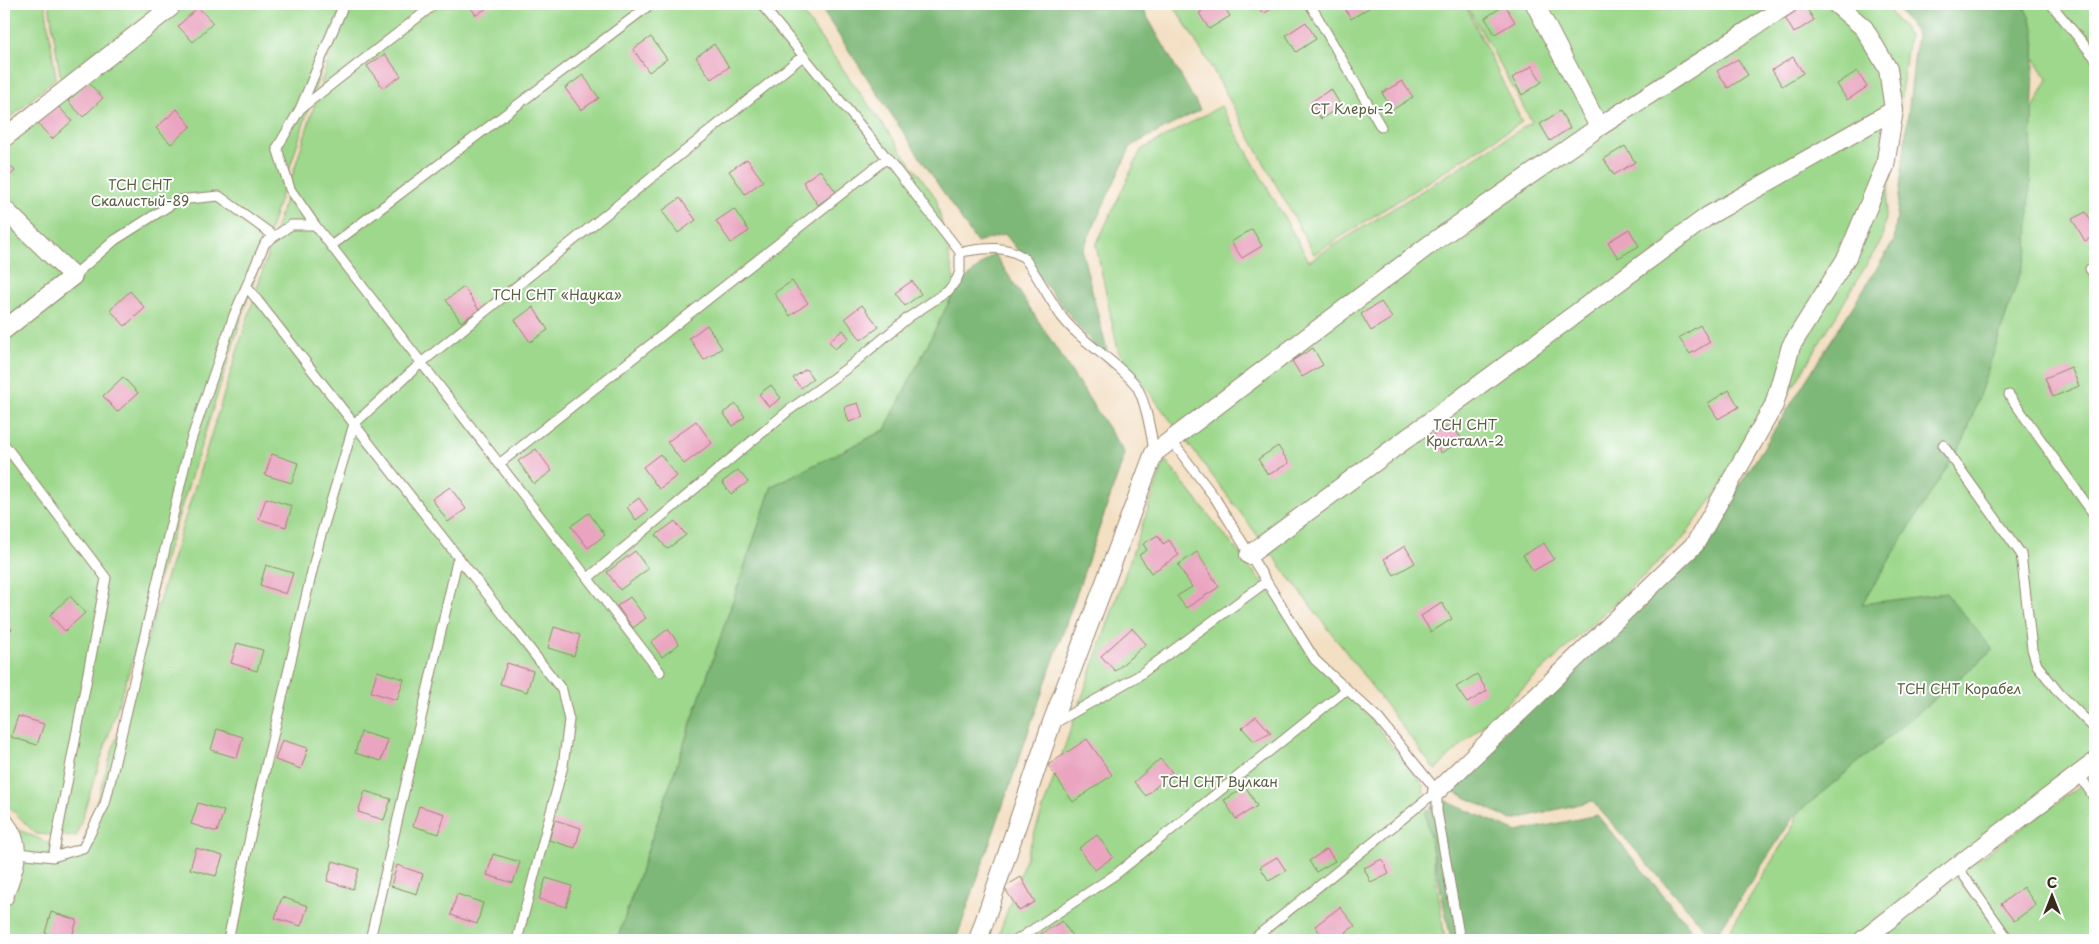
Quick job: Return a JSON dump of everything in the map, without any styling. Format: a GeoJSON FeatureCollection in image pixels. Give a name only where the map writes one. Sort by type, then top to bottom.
{"type":"FeatureCollection","features":[{"type":"Feature","properties":{"kind":"street"},"geometry":{"type":"LineString","coordinates":[[1535,4],[1599,127]]}},
{"type":"Feature","properties":{"kind":"street"},"geometry":{"type":"LineString","coordinates":[[978,940],[1051,725],[1154,453],[1429,245],[1599,127],[1789,4]]}},
{"type":"Feature","properties":{"kind":"street"},"geometry":{"type":"LineString","coordinates":[[1437,790],[1695,544],[1774,405],[1791,346],[1846,257],[1885,166],[1894,110],[1888,69],[1864,28],[1836,4]]}},
{"type":"Feature","properties":{"kind":"street"},"geometry":{"type":"LineString","coordinates":[[4,138],[170,5]]}},
{"type":"Feature","properties":{"kind":"street"},"geometry":{"type":"LineString","coordinates":[[1249,555],[1708,216],[1894,110]]}},
{"type":"Feature","properties":{"kind":"street"},"geometry":{"type":"LineString","coordinates":[[4,210],[73,276],[4,330]]}},
{"type":"Feature","properties":{"kind":"street"},"geometry":{"type":"LineString","coordinates":[[1863,940],[2095,762]]}},
{"type":"Feature","properties":{"kind":"street"},"geometry":{"type":"LineString","coordinates":[[4,822],[9,828],[18,853],[4,897]]}},
{"type":"Feature","properties":{"kind":"lane"},"geometry":{"type":"LineString","coordinates":[[344,4],[300,110],[277,148],[290,189],[331,246],[660,672]]}},
{"type":"Feature","properties":{"kind":"lane"},"geometry":{"type":"LineString","coordinates":[[300,110],[435,4]]}},
{"type":"Feature","properties":{"kind":"lane"},"geometry":{"type":"LineString","coordinates":[[331,246],[651,4]]}},
{"type":"Feature","properties":{"kind":"lane"},"geometry":{"type":"LineString","coordinates":[[588,578],[788,411],[850,366],[909,317],[948,291],[958,279],[960,252],[761,4]]}},
{"type":"Feature","properties":{"kind":"lane"},"geometry":{"type":"LineString","coordinates":[[1310,4],[1381,127]]}},
{"type":"Feature","properties":{"kind":"lane"},"geometry":{"type":"LineString","coordinates":[[2052,4],[2095,58]]}},
{"type":"Feature","properties":{"kind":"lane"},"geometry":{"type":"LineString","coordinates":[[228,940],[261,786],[319,542],[354,424],[421,363],[803,56]]}},
{"type":"Feature","properties":{"kind":"lane"},"geometry":{"type":"LineString","coordinates":[[500,464],[886,158]]}},
{"type":"Feature","properties":{"kind":"lane"},"geometry":{"type":"LineString","coordinates":[[73,276],[115,240],[178,200],[219,196],[274,236]]}},
{"type":"Feature","properties":{"kind":"lane"},"geometry":{"type":"LineString","coordinates":[[18,853],[53,857],[82,848],[104,804],[190,443],[234,315],[265,243],[291,225],[315,225]]}},
{"type":"Feature","properties":{"kind":"lane"},"geometry":{"type":"LineString","coordinates":[[960,252],[1006,249],[1025,258],[1046,294],[1064,319],[1136,385],[1150,425],[1154,453]]}},
{"type":"Feature","properties":{"kind":"lane"},"geometry":{"type":"LineString","coordinates":[[247,287],[562,690],[569,720],[563,766],[517,940]]}},
{"type":"Feature","properties":{"kind":"lane"},"geometry":{"type":"LineString","coordinates":[[2008,395],[2095,516]]}},
{"type":"Feature","properties":{"kind":"lane"},"geometry":{"type":"LineString","coordinates":[[1171,440],[1215,498],[1315,660],[1378,718],[1437,790],[1437,811],[1460,940]]}},
{"type":"Feature","properties":{"kind":"lane"},"geometry":{"type":"LineString","coordinates":[[4,444],[106,578],[53,857]]}},
{"type":"Feature","properties":{"kind":"lane"},"geometry":{"type":"LineString","coordinates":[[1944,445],[2021,554],[2032,649],[2037,665],[2060,693],[2095,729]]}},
{"type":"Feature","properties":{"kind":"lane"},"geometry":{"type":"LineString","coordinates":[[370,940],[458,557]]}},
{"type":"Feature","properties":{"kind":"lane"},"geometry":{"type":"LineString","coordinates":[[1051,725],[1138,676],[1266,582]]}},
{"type":"Feature","properties":{"kind":"lane"},"geometry":{"type":"LineString","coordinates":[[1017,940],[1116,874],[1346,689]]}},
{"type":"Feature","properties":{"kind":"lane"},"geometry":{"type":"LineString","coordinates":[[2079,774],[2095,799]]}},
{"type":"Feature","properties":{"kind":"lane"},"geometry":{"type":"LineString","coordinates":[[1252,940],[1437,790]]}},
{"type":"Feature","properties":{"kind":"lane"},"geometry":{"type":"LineString","coordinates":[[1957,866],[2009,940]]}},
{"type":"Feature","properties":{"kind":"green space"},"geometry":{"type":"Polygon","coordinates":[[[4,4],[45,4],[56,78],[4,123],[4,4]]]}},
{"type":"Feature","properties":{"kind":"green space","name":"ТСН СНТ Скалистый-89"},"geometry":{"type":"Polygon","coordinates":[[[49,4],[342,4],[76,837],[36,834],[4,802],[6,741],[4,738],[4,127],[61,81],[49,4]]]}},
{"type":"Feature","properties":{"kind":"green space","name":"ТСН СНТ «Наука»"},"geometry":{"type":"Polygon","coordinates":[[[346,4],[796,4],[936,198],[956,288],[885,430],[772,486],[617,940],[4,940],[4,823],[79,857],[346,4]]]}},
{"type":"Feature","properties":{"kind":"green space"},"geometry":{"type":"Polygon","coordinates":[[[818,4],[1140,4],[1200,110],[1131,146],[1082,251],[1111,367],[1005,234],[977,243],[818,4]]]}},
{"type":"Feature","properties":{"kind":"green space","name":"СТ Клеры-2"},"geometry":{"type":"Polygon","coordinates":[[[1173,4],[1465,4],[1522,122],[1314,254],[1213,70],[1173,4]]]}},
{"type":"Feature","properties":{"kind":"green space","name":"ТСН СНТ Кристалл-2"},"geometry":{"type":"Polygon","coordinates":[[[1466,4],[1884,4],[1909,35],[1882,239],[1790,392],[1682,540],[1435,770],[1118,351],[1096,245],[1141,150],[1221,106],[1309,261],[1532,122],[1466,4]]]}},
{"type":"Feature","properties":{"kind":"green space"},"geometry":{"type":"Polygon","coordinates":[[[1894,4],[2023,4],[2035,30],[2028,250],[1965,438],[1862,604],[1946,593],[1993,650],[1794,816],[1714,939],[1592,801],[1512,820],[1447,788],[1714,526],[1894,241],[1917,34],[1894,4]]]}},
{"type":"Feature","properties":{"kind":"green space","name":"ТСН СНТ Корабел"},"geometry":{"type":"Polygon","coordinates":[[[1999,4],[2095,4],[2095,756],[1849,940],[1734,940],[1728,933],[1795,823],[1869,435],[2048,79],[1999,4]]]}},
{"type":"Feature","properties":{"kind":"green space"},"geometry":{"type":"Polygon","coordinates":[[[994,253],[1125,454],[956,940],[617,940],[772,486],[885,430],[956,288],[994,253]]]}},
{"type":"Feature","properties":{"kind":"green space","name":"ТСН СНТ Вулкан"},"geometry":{"type":"Polygon","coordinates":[[[1165,460],[1423,785],[1445,940],[997,940],[1165,460]]]}},
{"type":"Feature","properties":{"kind":"green space"},"geometry":{"type":"Polygon","coordinates":[[[2095,775],[2095,940],[1867,940],[2095,775]]]}},
{"type":"Feature","properties":{"kind":"green space"},"geometry":{"type":"Polygon","coordinates":[[[1441,799],[1517,832],[1597,815],[1700,940],[1451,940],[1425,813],[1441,799]]]}},
{"type":"Feature","properties":{"kind":"building"},"geometry":{"type":"Polygon","coordinates":[[[468,4],[493,4],[476,15],[468,4]]]}},
{"type":"Feature","properties":{"kind":"building"},"geometry":{"type":"Polygon","coordinates":[[[1213,4],[1222,4],[1230,16],[1209,29],[1199,13],[1213,4]]]}},
{"type":"Feature","properties":{"kind":"building"},"geometry":{"type":"Polygon","coordinates":[[[1257,4],[1280,4],[1263,14],[1257,4]]]}},
{"type":"Feature","properties":{"kind":"building"},"geometry":{"type":"Polygon","coordinates":[[[1342,4],[1370,4],[1372,6],[1351,19],[1342,4]]]}},
{"type":"Feature","properties":{"kind":"building"},"geometry":{"type":"Polygon","coordinates":[[[1804,4],[1814,20],[1794,33],[1784,16],[1804,4]]]}},
{"type":"Feature","properties":{"kind":"building"},"geometry":{"type":"Polygon","coordinates":[[[1505,5],[1515,22],[1495,34],[1485,18],[1505,5]]]}},
{"type":"Feature","properties":{"kind":"building"},"geometry":{"type":"Polygon","coordinates":[[[198,7],[213,23],[193,42],[178,26],[198,7]]]}},
{"type":"Feature","properties":{"kind":"building"},"geometry":{"type":"Polygon","coordinates":[[[1306,22],[1316,39],[1296,52],[1286,35],[1306,22]]]}},
{"type":"Feature","properties":{"kind":"building"},"geometry":{"type":"Polygon","coordinates":[[[651,37],[667,59],[649,72],[633,49],[651,37]]]}},
{"type":"Feature","properties":{"kind":"building"},"geometry":{"type":"Polygon","coordinates":[[[714,44],[729,67],[711,79],[696,57],[714,44]]]}},
{"type":"Feature","properties":{"kind":"building"},"geometry":{"type":"Polygon","coordinates":[[[385,54],[401,76],[383,88],[367,66],[385,54]]]}},
{"type":"Feature","properties":{"kind":"building"},"geometry":{"type":"Polygon","coordinates":[[[1793,57],[1803,73],[1782,86],[1772,70],[1793,57]]]}},
{"type":"Feature","properties":{"kind":"building"},"geometry":{"type":"Polygon","coordinates":[[[1738,59],[1748,75],[1728,88],[1717,71],[1738,59]]]}},
{"type":"Feature","properties":{"kind":"building"},"geometry":{"type":"Polygon","coordinates":[[[1532,66],[1542,82],[1522,95],[1512,78],[1532,66]]]}},
{"type":"Feature","properties":{"kind":"building"},"geometry":{"type":"Polygon","coordinates":[[[1857,71],[1867,87],[1847,100],[1837,84],[1857,71]]]}},
{"type":"Feature","properties":{"kind":"building"},"geometry":{"type":"Polygon","coordinates":[[[583,75],[599,98],[581,110],[565,88],[583,75]]]}},
{"type":"Feature","properties":{"kind":"building"},"geometry":{"type":"Polygon","coordinates":[[[1402,81],[1413,97],[1392,110],[1382,93],[1402,81]]]}},
{"type":"Feature","properties":{"kind":"building"},"geometry":{"type":"Polygon","coordinates":[[[88,82],[103,98],[83,117],[68,101],[88,82]]]}},
{"type":"Feature","properties":{"kind":"building"},"geometry":{"type":"Polygon","coordinates":[[[1331,89],[1341,106],[1321,119],[1311,102],[1331,89]]]}},
{"type":"Feature","properties":{"kind":"building"},"geometry":{"type":"Polygon","coordinates":[[[57,105],[72,121],[52,139],[37,123],[57,105]]]}},
{"type":"Feature","properties":{"kind":"building"},"geometry":{"type":"Polygon","coordinates":[[[177,109],[191,126],[171,144],[156,128],[177,109]]]}},
{"type":"Feature","properties":{"kind":"building"},"geometry":{"type":"Polygon","coordinates":[[[1560,111],[1570,128],[1550,141],[1540,124],[1560,111]]]}},
{"type":"Feature","properties":{"kind":"building"},"geometry":{"type":"Polygon","coordinates":[[[1625,146],[1635,162],[1614,175],[1604,159],[1625,146]]]}},
{"type":"Feature","properties":{"kind":"building"},"geometry":{"type":"Polygon","coordinates":[[[4,158],[15,171],[4,181],[4,158]]]}},
{"type":"Feature","properties":{"kind":"building"},"geometry":{"type":"Polygon","coordinates":[[[747,159],[763,181],[745,194],[729,171],[747,159]]]}},
{"type":"Feature","properties":{"kind":"building"},"geometry":{"type":"Polygon","coordinates":[[[820,170],[836,192],[818,205],[803,182],[820,170]]]}},
{"type":"Feature","properties":{"kind":"building"},"geometry":{"type":"Polygon","coordinates":[[[680,198],[696,220],[678,233],[662,211],[680,198]]]}},
{"type":"Feature","properties":{"kind":"building"},"geometry":{"type":"Polygon","coordinates":[[[734,209],[749,231],[731,243],[716,221],[734,209]]]}},
{"type":"Feature","properties":{"kind":"building"},"geometry":{"type":"Polygon","coordinates":[[[2086,212],[2095,228],[2095,236],[2085,241],[2072,219],[2086,212]]]}},
{"type":"Feature","properties":{"kind":"building"},"geometry":{"type":"Polygon","coordinates":[[[1252,229],[1262,246],[1242,258],[1231,242],[1252,229]]]}},
{"type":"Feature","properties":{"kind":"building"},"geometry":{"type":"Polygon","coordinates":[[[1629,229],[1639,246],[1618,258],[1608,242],[1629,229]]]}},
{"type":"Feature","properties":{"kind":"building"},"geometry":{"type":"Polygon","coordinates":[[[792,281],[808,303],[790,316],[774,293],[792,281]]]}},
{"type":"Feature","properties":{"kind":"building"},"geometry":{"type":"Polygon","coordinates":[[[912,281],[921,294],[905,306],[895,293],[912,281]]]}},
{"type":"Feature","properties":{"kind":"building"},"geometry":{"type":"Polygon","coordinates":[[[464,287],[479,310],[461,322],[446,300],[464,287]]]}},
{"type":"Feature","properties":{"kind":"building"},"geometry":{"type":"Polygon","coordinates":[[[130,291],[145,308],[125,326],[110,310],[130,291]]]}},
{"type":"Feature","properties":{"kind":"building"},"geometry":{"type":"Polygon","coordinates":[[[1381,302],[1392,318],[1371,331],[1361,314],[1381,302]]]}},
{"type":"Feature","properties":{"kind":"building"},"geometry":{"type":"Polygon","coordinates":[[[862,305],[879,327],[861,340],[845,318],[862,305]]]}},
{"type":"Feature","properties":{"kind":"building"},"geometry":{"type":"Polygon","coordinates":[[[533,307],[548,330],[530,342],[515,320],[533,307]]]}},
{"type":"Feature","properties":{"kind":"building"},"geometry":{"type":"Polygon","coordinates":[[[707,325],[722,348],[704,360],[689,338],[707,325]]]}},
{"type":"Feature","properties":{"kind":"building"},"geometry":{"type":"Polygon","coordinates":[[[1700,325],[1710,342],[1690,354],[1679,338],[1700,325]]]}},
{"type":"Feature","properties":{"kind":"building"},"geometry":{"type":"Polygon","coordinates":[[[843,330],[849,338],[835,349],[829,341],[843,330]]]}},
{"type":"Feature","properties":{"kind":"building"},"geometry":{"type":"Polygon","coordinates":[[[1313,348],[1323,365],[1302,377],[1292,361],[1313,348]]]}},
{"type":"Feature","properties":{"kind":"building"},"geometry":{"type":"Polygon","coordinates":[[[2071,367],[2079,386],[2053,397],[2045,378],[2071,367]]]}},
{"type":"Feature","properties":{"kind":"building"},"geometry":{"type":"Polygon","coordinates":[[[806,369],[813,379],[801,388],[793,378],[806,369]]]}},
{"type":"Feature","properties":{"kind":"building"},"geometry":{"type":"Polygon","coordinates":[[[123,377],[138,393],[117,412],[103,396],[123,377]]]}},
{"type":"Feature","properties":{"kind":"building"},"geometry":{"type":"Polygon","coordinates":[[[771,385],[781,398],[769,407],[759,394],[771,385]]]}},
{"type":"Feature","properties":{"kind":"building"},"geometry":{"type":"Polygon","coordinates":[[[1729,390],[1739,407],[1718,419],[1708,403],[1729,390]]]}},
{"type":"Feature","properties":{"kind":"building"},"geometry":{"type":"Polygon","coordinates":[[[858,403],[863,417],[849,422],[844,407],[858,403]]]}},
{"type":"Feature","properties":{"kind":"building"},"geometry":{"type":"Polygon","coordinates":[[[736,404],[745,417],[733,426],[723,413],[736,404]]]}},
{"type":"Feature","properties":{"kind":"building"},"geometry":{"type":"Polygon","coordinates":[[[696,421],[712,443],[684,464],[667,442],[696,421]]]}},
{"type":"Feature","properties":{"kind":"building"},"geometry":{"type":"Polygon","coordinates":[[[1452,424],[1462,440],[1441,453],[1431,436],[1452,424]]]}},
{"type":"Feature","properties":{"kind":"building"},"geometry":{"type":"Polygon","coordinates":[[[1278,446],[1289,463],[1268,475],[1258,459],[1278,446]]]}},
{"type":"Feature","properties":{"kind":"building"},"geometry":{"type":"Polygon","coordinates":[[[536,449],[552,471],[534,484],[518,461],[536,449]]]}},
{"type":"Feature","properties":{"kind":"building"},"geometry":{"type":"Polygon","coordinates":[[[272,454],[298,463],[292,483],[265,475],[272,454]]]}},
{"type":"Feature","properties":{"kind":"building"},"geometry":{"type":"Polygon","coordinates":[[[660,454],[677,476],[659,489],[643,467],[660,454]]]}},
{"type":"Feature","properties":{"kind":"building"},"geometry":{"type":"Polygon","coordinates":[[[738,470],[748,482],[731,494],[722,482],[738,470]]]}},
{"type":"Feature","properties":{"kind":"building"},"geometry":{"type":"Polygon","coordinates":[[[450,487],[466,509],[448,522],[432,499],[450,487]]]}},
{"type":"Feature","properties":{"kind":"building"},"geometry":{"type":"Polygon","coordinates":[[[266,498],[292,506],[286,527],[259,519],[266,498]]]}},
{"type":"Feature","properties":{"kind":"building"},"geometry":{"type":"Polygon","coordinates":[[[639,498],[648,511],[636,520],[627,507],[639,498]]]}},
{"type":"Feature","properties":{"kind":"building"},"geometry":{"type":"Polygon","coordinates":[[[589,513],[605,535],[588,548],[571,526],[589,513]]]}},
{"type":"Feature","properties":{"kind":"building"},"geometry":{"type":"Polygon","coordinates":[[[675,521],[686,535],[667,549],[656,535],[675,521]]]}},
{"type":"Feature","properties":{"kind":"building"},"geometry":{"type":"Polygon","coordinates":[[[1158,535],[1163,544],[1169,540],[1179,555],[1151,573],[1139,555],[1147,550],[1143,544],[1158,535]]]}},
{"type":"Feature","properties":{"kind":"building"},"geometry":{"type":"Polygon","coordinates":[[[1544,543],[1554,559],[1533,571],[1523,555],[1544,543]]]}},
{"type":"Feature","properties":{"kind":"building"},"geometry":{"type":"Polygon","coordinates":[[[1405,546],[1415,563],[1394,575],[1384,559],[1405,546]]]}},
{"type":"Feature","properties":{"kind":"building"},"geometry":{"type":"Polygon","coordinates":[[[635,551],[648,569],[620,590],[607,572],[635,551]]]}},
{"type":"Feature","properties":{"kind":"building"},"geometry":{"type":"Polygon","coordinates":[[[1197,552],[1219,587],[1186,608],[1177,596],[1192,587],[1178,565],[1197,552]]]}},
{"type":"Feature","properties":{"kind":"building"},"geometry":{"type":"Polygon","coordinates":[[[266,565],[293,573],[286,594],[260,585],[266,565]]]}},
{"type":"Feature","properties":{"kind":"building"},"geometry":{"type":"Polygon","coordinates":[[[70,596],[85,613],[65,631],[50,615],[70,596]]]}},
{"type":"Feature","properties":{"kind":"building"},"geometry":{"type":"Polygon","coordinates":[[[630,597],[646,618],[633,628],[617,606],[630,597]]]}},
{"type":"Feature","properties":{"kind":"building"},"geometry":{"type":"Polygon","coordinates":[[[1442,603],[1452,619],[1431,632],[1421,616],[1442,603]]]}},
{"type":"Feature","properties":{"kind":"building"},"geometry":{"type":"Polygon","coordinates":[[[4,620],[12,629],[4,637],[4,620]]]}},
{"type":"Feature","properties":{"kind":"building"},"geometry":{"type":"Polygon","coordinates":[[[554,627],[580,635],[574,656],[548,648],[554,627]]]}},
{"type":"Feature","properties":{"kind":"building"},"geometry":{"type":"Polygon","coordinates":[[[1132,628],[1146,644],[1115,671],[1101,656],[1132,628]]]}},
{"type":"Feature","properties":{"kind":"building"},"geometry":{"type":"Polygon","coordinates":[[[668,629],[679,644],[662,657],[651,642],[668,629]]]}},
{"type":"Feature","properties":{"kind":"building"},"geometry":{"type":"Polygon","coordinates":[[[237,643],[263,650],[257,671],[231,663],[237,643]]]}},
{"type":"Feature","properties":{"kind":"building"},"geometry":{"type":"Polygon","coordinates":[[[507,663],[533,671],[527,692],[500,684],[507,663]]]}},
{"type":"Feature","properties":{"kind":"building"},"geometry":{"type":"Polygon","coordinates":[[[377,671],[404,679],[397,700],[371,692],[377,671]]]}},
{"type":"Feature","properties":{"kind":"building"},"geometry":{"type":"Polygon","coordinates":[[[1477,674],[1487,691],[1467,703],[1456,687],[1477,674]]]}},
{"type":"Feature","properties":{"kind":"building"},"geometry":{"type":"Polygon","coordinates":[[[18,716],[44,724],[37,745],[11,737],[18,716]]]}},
{"type":"Feature","properties":{"kind":"building"},"geometry":{"type":"Polygon","coordinates":[[[1256,716],[1271,733],[1254,741],[1242,728],[1256,716]]]}},
{"type":"Feature","properties":{"kind":"building"},"geometry":{"type":"Polygon","coordinates":[[[217,729],[243,737],[237,758],[211,750],[217,729]]]}},
{"type":"Feature","properties":{"kind":"building"},"geometry":{"type":"Polygon","coordinates":[[[361,732],[388,740],[381,761],[355,753],[361,732]]]}},
{"type":"Feature","properties":{"kind":"building"},"geometry":{"type":"Polygon","coordinates":[[[1087,739],[1112,775],[1073,802],[1048,765],[1087,739]]]}},
{"type":"Feature","properties":{"kind":"building"},"geometry":{"type":"Polygon","coordinates":[[[282,740],[308,748],[301,769],[275,760],[282,740]]]}},
{"type":"Feature","properties":{"kind":"building"},"geometry":{"type":"Polygon","coordinates":[[[1160,759],[1172,772],[1146,796],[1134,782],[1160,759]]]}},
{"type":"Feature","properties":{"kind":"building"},"geometry":{"type":"Polygon","coordinates":[[[1246,787],[1257,806],[1236,819],[1224,800],[1246,787]]]}},
{"type":"Feature","properties":{"kind":"building"},"geometry":{"type":"Polygon","coordinates":[[[365,791],[391,799],[384,820],[358,812],[365,791]]]}},
{"type":"Feature","properties":{"kind":"building"},"geometry":{"type":"Polygon","coordinates":[[[198,803],[224,811],[217,832],[191,824],[198,803]]]}},
{"type":"Feature","properties":{"kind":"building"},"geometry":{"type":"Polygon","coordinates":[[[419,806],[445,814],[439,834],[413,826],[419,806]]]}},
{"type":"Feature","properties":{"kind":"building"},"geometry":{"type":"Polygon","coordinates":[[[555,820],[581,828],[575,848],[549,840],[555,820]]]}},
{"type":"Feature","properties":{"kind":"building"},"geometry":{"type":"Polygon","coordinates":[[[1097,835],[1113,857],[1095,870],[1079,848],[1097,835]]]}},
{"type":"Feature","properties":{"kind":"building"},"geometry":{"type":"Polygon","coordinates":[[[196,848],[223,856],[216,876],[190,869],[196,848]]]}},
{"type":"Feature","properties":{"kind":"building"},"geometry":{"type":"Polygon","coordinates":[[[1327,849],[1335,861],[1316,872],[1309,861],[1327,849]]]}},
{"type":"Feature","properties":{"kind":"building"},"geometry":{"type":"Polygon","coordinates":[[[493,854],[520,862],[513,883],[487,875],[493,854]]]}},
{"type":"Feature","properties":{"kind":"building"},"geometry":{"type":"Polygon","coordinates":[[[1277,857],[1286,871],[1269,881],[1260,867],[1277,857]]]}},
{"type":"Feature","properties":{"kind":"building"},"geometry":{"type":"Polygon","coordinates":[[[1382,859],[1389,874],[1371,883],[1364,868],[1382,859]]]}},
{"type":"Feature","properties":{"kind":"building"},"geometry":{"type":"Polygon","coordinates":[[[333,861],[359,869],[353,889],[327,881],[333,861]]]}},
{"type":"Feature","properties":{"kind":"building"},"geometry":{"type":"Polygon","coordinates":[[[397,865],[423,874],[417,894],[391,886],[397,865]]]}},
{"type":"Feature","properties":{"kind":"building"},"geometry":{"type":"Polygon","coordinates":[[[1021,877],[1035,902],[1019,911],[1004,887],[1021,877]]]}},
{"type":"Feature","properties":{"kind":"building"},"geometry":{"type":"Polygon","coordinates":[[[546,878],[572,886],[566,907],[539,899],[546,878]]]}},
{"type":"Feature","properties":{"kind":"building"},"geometry":{"type":"Polygon","coordinates":[[[2023,887],[2036,905],[2014,921],[2001,904],[2023,887]]]}},
{"type":"Feature","properties":{"kind":"building"},"geometry":{"type":"Polygon","coordinates":[[[457,894],[483,903],[477,924],[451,915],[457,894]]]}},
{"type":"Feature","properties":{"kind":"building"},"geometry":{"type":"Polygon","coordinates":[[[282,897],[308,906],[301,926],[275,918],[282,897]]]}},
{"type":"Feature","properties":{"kind":"building"},"geometry":{"type":"Polygon","coordinates":[[[1340,907],[1355,926],[1346,932],[1352,940],[1325,940],[1315,926],[1340,907]]]}},
{"type":"Feature","properties":{"kind":"building"},"geometry":{"type":"Polygon","coordinates":[[[51,912],[77,920],[71,940],[45,933],[51,912]]]}},
{"type":"Feature","properties":{"kind":"building"},"geometry":{"type":"Polygon","coordinates":[[[1062,921],[1075,940],[1031,940],[1062,921]]]}}]}
